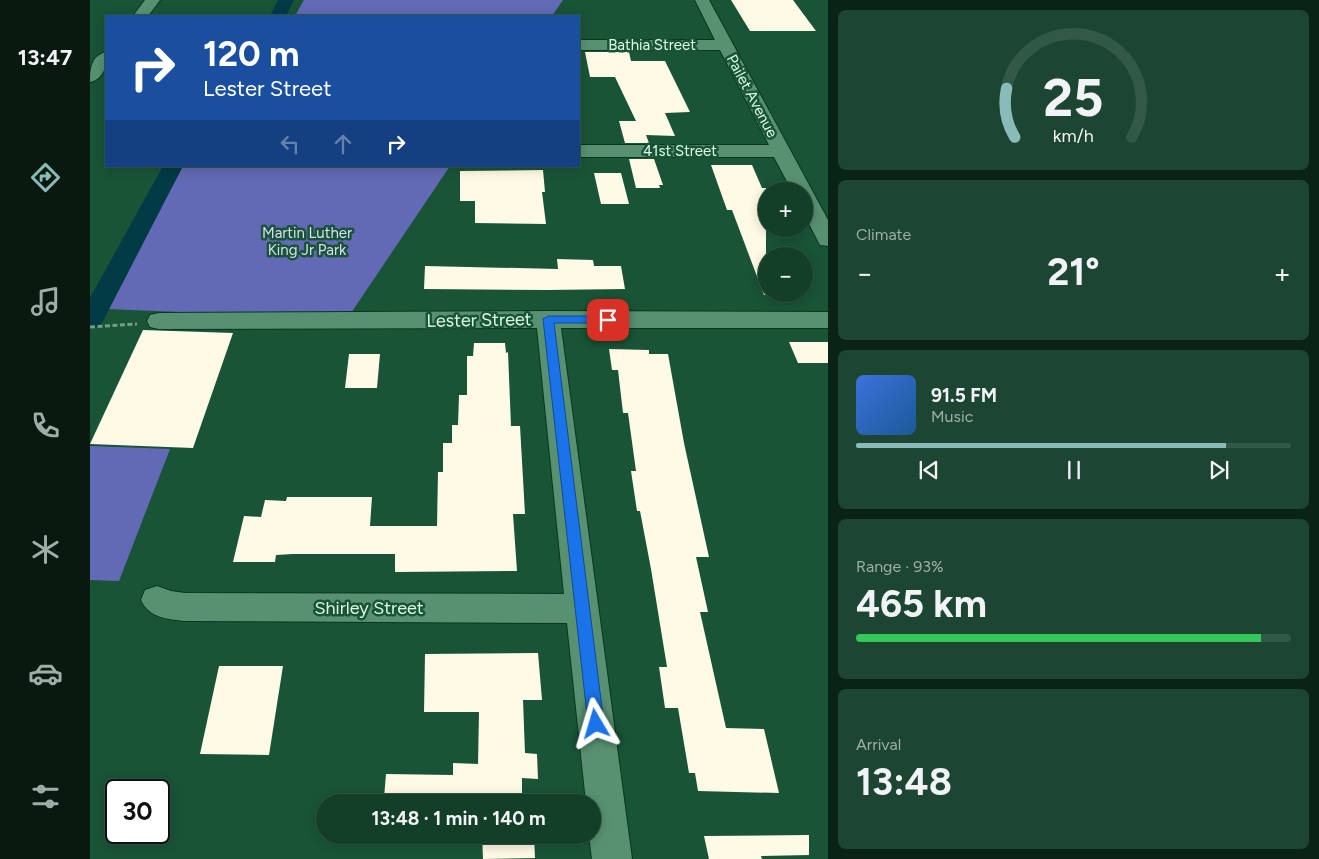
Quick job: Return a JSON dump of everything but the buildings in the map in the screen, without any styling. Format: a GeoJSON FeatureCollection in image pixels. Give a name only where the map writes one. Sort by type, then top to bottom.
{"type":"FeatureCollection","features":[{"type":"Feature","properties":{"kind":"street"},"geometry":{"type":"LineString","coordinates":[[141,15],[153,0]]}},
{"type":"Feature","properties":{"kind":"street","name":"Pailet Avenue"},"geometry":{"type":"LineString","coordinates":[[702,0],[797,182]]}},
{"type":"Feature","properties":{"kind":"street","name":"Bathia Street"},"geometry":{"type":"LineString","coordinates":[[580,44],[725,45]]}},
{"type":"Feature","properties":{"kind":"street"},"geometry":{"type":"LineString","coordinates":[[90,77],[105,58]]}},
{"type":"Feature","properties":{"kind":"street","name":"41st Street"},"geometry":{"type":"LineString","coordinates":[[580,151],[780,151]]}},
{"type":"Feature","properties":{"kind":"street"},"geometry":{"type":"LineString","coordinates":[[813,212],[828,240]]}},
{"type":"Feature","properties":{"kind":"street"},"geometry":{"type":"LineString","coordinates":[[548,319],[612,859]]}},
{"type":"Feature","properties":{"kind":"street","name":"Lester Street"},"geometry":{"type":"LineString","coordinates":[[160,322],[548,319],[828,320]]}},
{"type":"Feature","properties":{"kind":"street","name":"Shirley Street"},"geometry":{"type":"LineString","coordinates":[[157,600],[166,605],[185,607],[582,609]]}},
{"type":"Feature","properties":{"kind":"path"},"geometry":{"type":"LineString","coordinates":[[90,327],[118,327]]}},
{"type":"Feature","properties":{"kind":"green space"},"geometry":{"type":"Polygon","coordinates":[[[304,0],[563,0],[553,15],[294,15],[304,0]]]}},
{"type":"Feature","properties":{"kind":"green space","name":"Martin Luther King Jr Park"},"geometry":{"type":"Polygon","coordinates":[[[182,167],[449,167],[347,319],[107,309],[182,167]]]}},
{"type":"Feature","properties":{"kind":"green space"},"geometry":{"type":"Polygon","coordinates":[[[90,446],[170,449],[119,581],[90,580],[90,446]]]}},
{"type":"Feature","properties":{"kind":"waterway"},"geometry":{"type":"LineString","coordinates":[[278,15],[286,0]]}},
{"type":"Feature","properties":{"kind":"waterway"},"geometry":{"type":"LineString","coordinates":[[90,321],[172,167]]}},
{"type":"Feature","properties":{"kind":"route"},"geometry":{"type":"LineString","coordinates":[[596,724],[548,319],[608,320]]}}]}
